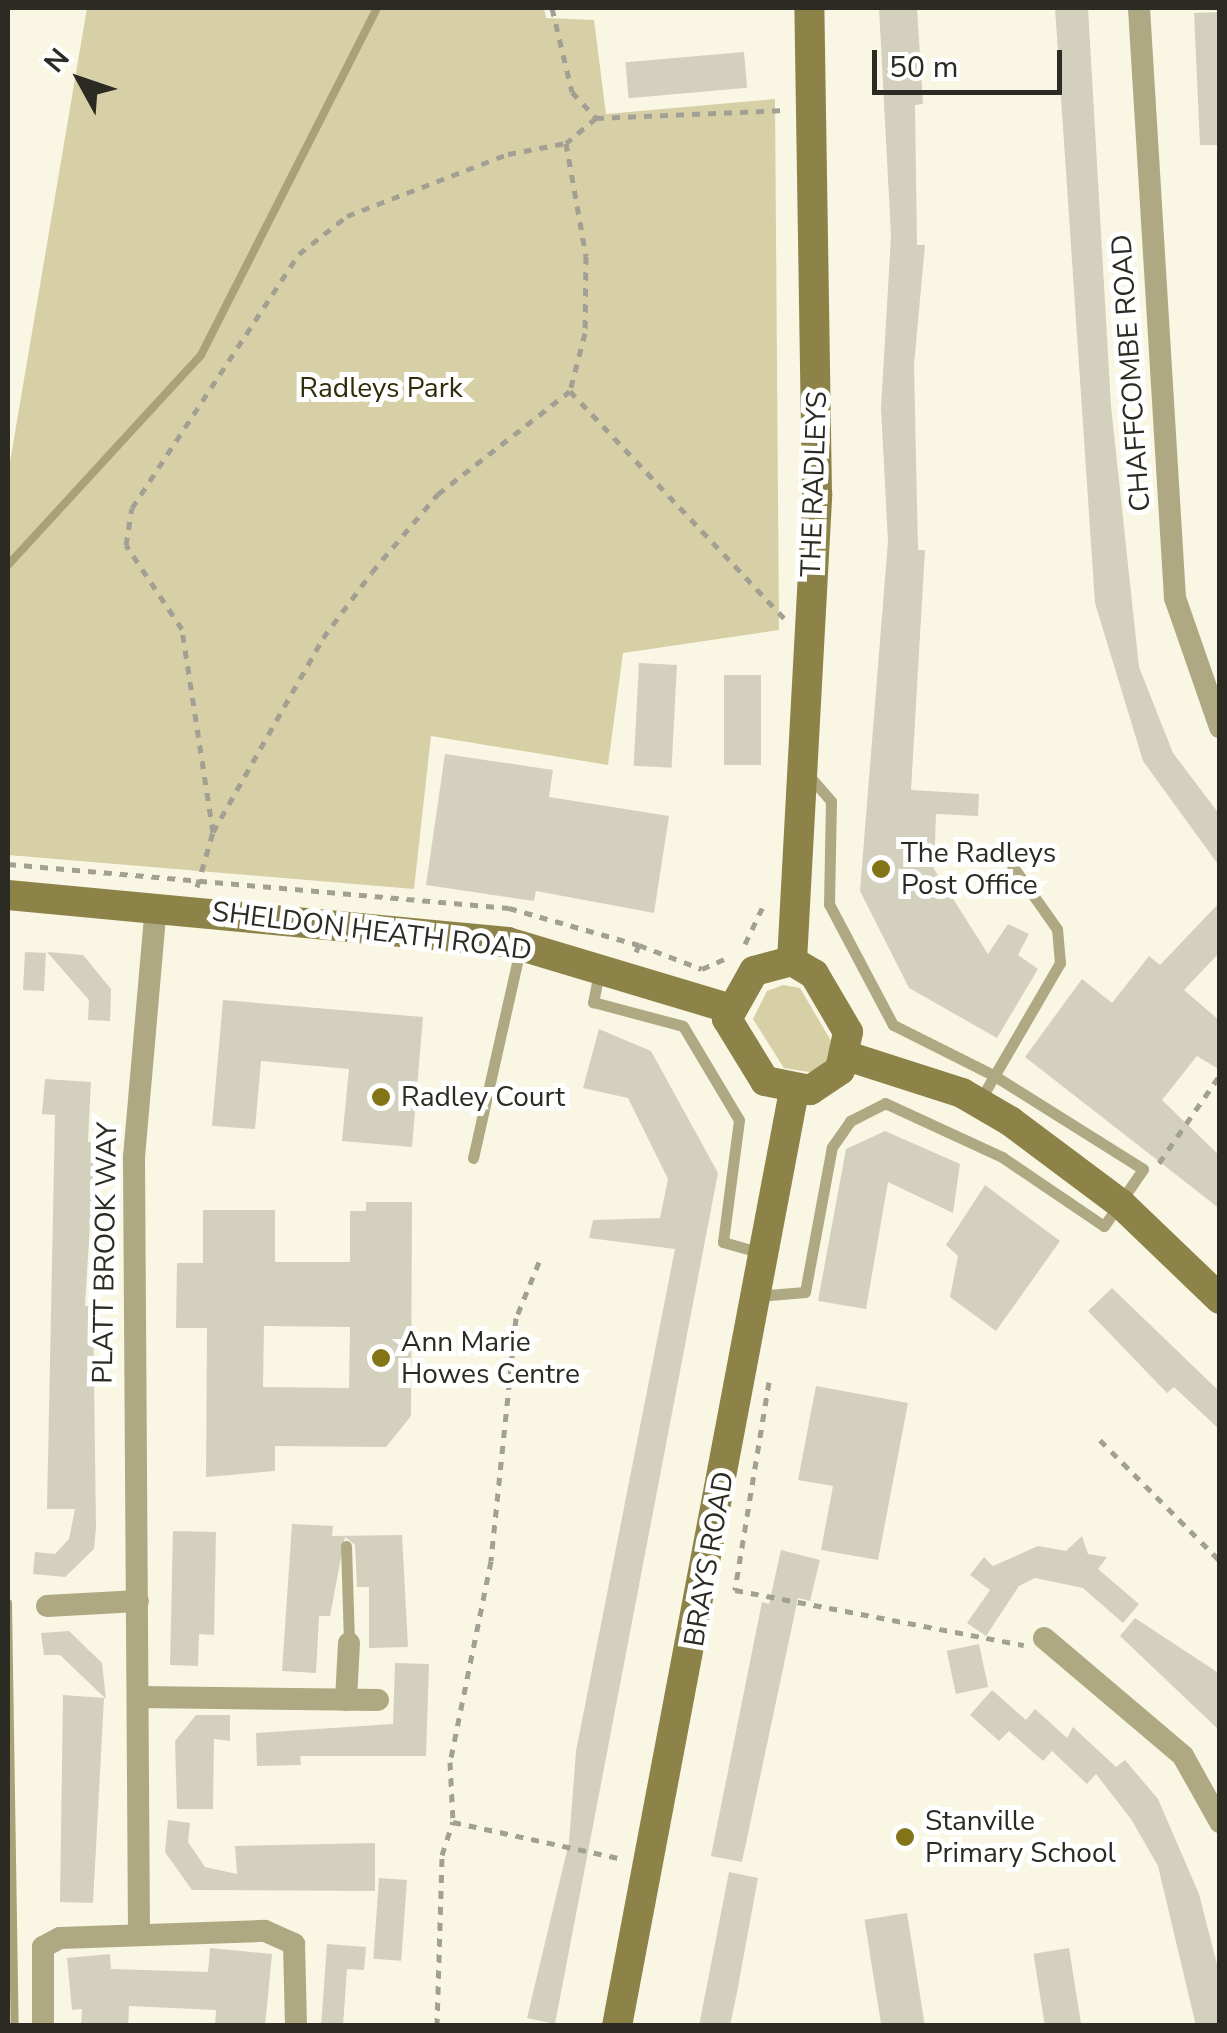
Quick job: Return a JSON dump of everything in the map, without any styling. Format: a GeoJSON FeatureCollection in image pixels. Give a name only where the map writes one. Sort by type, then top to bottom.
{"type":"FeatureCollection","features":[{"type":"Feature","properties":{"kind":"street","name":"THE RADLEYS"},"geometry":{"type":"LineString","coordinates":[[792,961],[817,494],[814,109],[809,8]]}},
{"type":"Feature","properties":{"kind":"street","name":"CHAFFCOMBE ROAD"},"geometry":{"type":"LineString","coordinates":[[1139,8],[1175,598],[1220,727]]}},
{"type":"Feature","properties":{"kind":"street","name":"SHELDON HEATH ROAD"},"geometry":{"type":"LineString","coordinates":[[8,895],[521,945],[728,1008]]}},
{"type":"Feature","properties":{"kind":"street","name":"PLATT BROOK WAY"},"geometry":{"type":"LineString","coordinates":[[139,1934],[134,1156],[156,907]]}},
{"type":"Feature","properties":{"kind":"street"},"geometry":{"type":"LineString","coordinates":[[792,961],[814,974],[840,1016],[848,1056],[826,1083],[794,1091],[765,1081],[740,1051],[728,1008],[754,970],[792,961]]}},
{"type":"Feature","properties":{"kind":"street"},"geometry":{"type":"LineString","coordinates":[[848,1056],[978,1102],[1121,1204],[1220,1298]]}},
{"type":"Feature","properties":{"kind":"street","name":"BRAYS ROAD"},"geometry":{"type":"LineString","coordinates":[[617,2026],[794,1091]]}},
{"type":"Feature","properties":{"kind":"street"},"geometry":{"type":"LineString","coordinates":[[47,1606],[138,1602]]}},
{"type":"Feature","properties":{"kind":"street"},"geometry":{"type":"LineString","coordinates":[[1044,1638],[1183,1756],[1220,1822]]}},
{"type":"Feature","properties":{"kind":"street"},"geometry":{"type":"LineString","coordinates":[[346,1700],[348,1643]]}},
{"type":"Feature","properties":{"kind":"street"},"geometry":{"type":"LineString","coordinates":[[140,1697],[378,1700]]}},
{"type":"Feature","properties":{"kind":"street"},"geometry":{"type":"LineString","coordinates":[[42,2026],[43,1947],[60,1938],[139,1934],[282,1935],[298,1958],[296,2026]]}},
{"type":"Feature","properties":{"kind":"lane"},"geometry":{"type":"LineString","coordinates":[[756,1296],[805,1292],[832,1147],[850,1121],[885,1104],[1002,1157],[1088,1220],[1104,1226],[1143,1169],[996,1076],[893,1025],[829,904],[831,801],[800,768]]}},
{"type":"Feature","properties":{"kind":"lane"},"geometry":{"type":"LineString","coordinates":[[978,1102],[1060,963],[1057,929],[1002,851]]}},
{"type":"Feature","properties":{"kind":"lane"},"geometry":{"type":"LineString","coordinates":[[473,1158],[521,945]]}},
{"type":"Feature","properties":{"kind":"lane"},"geometry":{"type":"LineString","coordinates":[[614,971],[594,1002],[683,1026],[738,1120],[723,1242],[764,1254]]}},
{"type":"Feature","properties":{"kind":"lane"},"geometry":{"type":"LineString","coordinates":[[346,1546],[348,1643]]}},
{"type":"Feature","properties":{"kind":"path"},"geometry":{"type":"LineString","coordinates":[[562,8],[552,8],[572,92],[596,118]]}},
{"type":"Feature","properties":{"kind":"path"},"geometry":{"type":"LineString","coordinates":[[213,832],[182,630],[126,544],[132,508],[299,254],[347,216],[508,154],[566,143],[596,118],[814,109]]}},
{"type":"Feature","properties":{"kind":"path"},"geometry":{"type":"LineString","coordinates":[[190,910],[213,832],[323,638],[438,494],[570,392],[586,333],[586,256],[566,143]]}},
{"type":"Feature","properties":{"kind":"path"},"geometry":{"type":"LineString","coordinates":[[570,392],[808,642]]}},
{"type":"Feature","properties":{"kind":"path"},"geometry":{"type":"LineString","coordinates":[[614,971],[639,944],[702,969],[731,956],[758,933],[767,887]]}},
{"type":"Feature","properties":{"kind":"path"},"geometry":{"type":"LineString","coordinates":[[436,2026],[442,1855],[453,1822],[450,1762],[491,1561],[516,1318],[538,1262]]}},
{"type":"Feature","properties":{"kind":"path"},"geometry":{"type":"LineString","coordinates":[[770,1377],[736,1590],[1022,1646],[1044,1638]]}},
{"type":"Feature","properties":{"kind":"path"},"geometry":{"type":"LineString","coordinates":[[1100,1440],[1220,1561]]}},
{"type":"Feature","properties":{"kind":"path"},"geometry":{"type":"LineString","coordinates":[[453,1822],[650,1865]]}},
{"type":"Feature","properties":{"kind":"green space","name":"Radleys Park"},"geometry":{"type":"Polygon","coordinates":[[[87,8],[544,8],[546,18],[594,20],[606,114],[775,99],[779,630],[623,653],[608,765],[431,736],[414,889],[8,855],[8,474],[87,8]]]}},
{"type":"Feature","properties":{"kind":"green space"},"geometry":{"type":"Polygon","coordinates":[[[783,985],[800,988],[837,1051],[815,1073],[784,1068],[753,1019],[767,991],[783,985]]]}},
{"type":"Feature","properties":{"kind":"building"},"geometry":{"type":"Polygon","coordinates":[[[879,8],[917,8],[923,104],[915,105],[917,245],[925,245],[914,365],[918,550],[925,550],[911,790],[979,794],[978,816],[936,814],[934,869],[988,954],[1008,924],[1029,934],[1018,955],[1038,969],[997,1038],[909,988],[860,891],[888,541],[881,408],[891,236],[879,8]]]}},
{"type":"Feature","properties":{"kind":"building"},"geometry":{"type":"Polygon","coordinates":[[[1055,8],[1088,8],[1111,406],[1139,667],[1173,753],[1220,815],[1220,867],[1143,761],[1095,603],[1055,8]]]}},
{"type":"Feature","properties":{"kind":"building"},"geometry":{"type":"Polygon","coordinates":[[[1220,12],[1220,145],[1200,145],[1194,13],[1220,12]]]}},
{"type":"Feature","properties":{"kind":"building"},"geometry":{"type":"Polygon","coordinates":[[[744,52],[747,88],[629,98],[625,62],[744,52]]]}},
{"type":"Feature","properties":{"kind":"building"},"geometry":{"type":"Polygon","coordinates":[[[639,663],[677,665],[672,768],[634,766],[639,663]]]}},
{"type":"Feature","properties":{"kind":"building"},"geometry":{"type":"Polygon","coordinates":[[[724,675],[761,675],[761,765],[724,765],[724,675]]]}},
{"type":"Feature","properties":{"kind":"building"},"geometry":{"type":"Polygon","coordinates":[[[445,754],[553,770],[549,797],[669,816],[654,913],[536,891],[534,901],[426,885],[445,754]]]}},
{"type":"Feature","properties":{"kind":"building"},"geometry":{"type":"Polygon","coordinates":[[[1220,902],[1220,952],[1184,990],[1220,1021],[1220,1070],[1197,1056],[1162,1100],[1220,1156],[1220,1209],[1025,1057],[1082,979],[1112,1003],[1149,956],[1160,965],[1220,902]]]}},
{"type":"Feature","properties":{"kind":"building"},"geometry":{"type":"Polygon","coordinates":[[[25,952],[46,953],[44,991],[23,990],[25,952]]]}},
{"type":"Feature","properties":{"kind":"building"},"geometry":{"type":"Polygon","coordinates":[[[47,952],[83,955],[111,989],[110,1021],[88,1020],[89,1000],[47,952]]]}},
{"type":"Feature","properties":{"kind":"building","name":"Radley Court"},"geometry":{"type":"Polygon","coordinates":[[[223,1000],[423,1017],[412,1147],[342,1141],[349,1069],[261,1061],[255,1129],[212,1126],[223,1000]]]}},
{"type":"Feature","properties":{"kind":"building"},"geometry":{"type":"Polygon","coordinates":[[[599,1029],[651,1051],[718,1173],[555,2024],[527,2018],[569,1842],[576,1751],[675,1249],[589,1238],[593,1220],[660,1218],[668,1179],[628,1098],[583,1088],[599,1029]]]}},
{"type":"Feature","properties":{"kind":"building"},"geometry":{"type":"Polygon","coordinates":[[[45,1079],[91,1082],[88,1142],[95,1143],[85,1306],[93,1306],[96,1527],[94,1549],[65,1577],[33,1574],[35,1552],[55,1554],[69,1539],[75,1509],[47,1509],[55,1115],[42,1114],[45,1079]]]}},
{"type":"Feature","properties":{"kind":"building"},"geometry":{"type":"Polygon","coordinates":[[[885,1131],[960,1164],[953,1213],[888,1182],[866,1309],[818,1301],[846,1149],[885,1131]]]}},
{"type":"Feature","properties":{"kind":"building"},"geometry":{"type":"Polygon","coordinates":[[[985,1185],[1060,1241],[996,1331],[950,1297],[958,1256],[946,1245],[985,1185]]]}},
{"type":"Feature","properties":{"kind":"building","name":"Ann Marie Howes Centre"},"geometry":{"type":"Polygon","coordinates":[[[366,1202],[412,1202],[411,1416],[386,1447],[275,1446],[275,1471],[206,1477],[207,1328],[176,1328],[177,1263],[203,1263],[203,1210],[275,1210],[275,1262],[350,1262],[350,1211],[366,1211],[366,1202]],[[264,1326],[263,1387],[349,1388],[350,1327],[264,1326]]]}},
{"type":"Feature","properties":{"kind":"building"},"geometry":{"type":"Polygon","coordinates":[[[1112,1288],[1220,1392],[1220,1430],[1174,1387],[1167,1393],[1088,1311],[1112,1288]]]}},
{"type":"Feature","properties":{"kind":"building"},"geometry":{"type":"Polygon","coordinates":[[[816,1386],[908,1403],[878,1560],[821,1550],[833,1486],[798,1480],[816,1386]]]}},
{"type":"Feature","properties":{"kind":"building"},"geometry":{"type":"Polygon","coordinates":[[[292,1524],[333,1526],[332,1536],[402,1535],[408,1647],[369,1648],[369,1587],[357,1587],[355,1545],[345,1537],[330,1616],[319,1616],[316,1673],[282,1671],[292,1524]]]}},
{"type":"Feature","properties":{"kind":"building"},"geometry":{"type":"Polygon","coordinates":[[[173,1531],[216,1532],[214,1635],[199,1634],[198,1666],[170,1665],[173,1531]]]}},
{"type":"Feature","properties":{"kind":"building"},"geometry":{"type":"Polygon","coordinates":[[[1082,1536],[1088,1554],[1107,1557],[1098,1569],[1139,1604],[1123,1623],[1083,1588],[1035,1578],[1019,1586],[986,1636],[967,1623],[990,1590],[970,1575],[984,1557],[993,1566],[1038,1546],[1066,1551],[1082,1536]]]}},
{"type":"Feature","properties":{"kind":"building"},"geometry":{"type":"Polygon","coordinates":[[[781,1550],[820,1560],[810,1601],[798,1598],[742,1862],[711,1856],[762,1602],[769,1604],[781,1550]]]}},
{"type":"Feature","properties":{"kind":"building"},"geometry":{"type":"Polygon","coordinates":[[[1135,1618],[1220,1674],[1220,1731],[1120,1636],[1135,1618]]]}},
{"type":"Feature","properties":{"kind":"building"},"geometry":{"type":"Polygon","coordinates":[[[69,1631],[102,1663],[106,1699],[60,1655],[44,1655],[41,1633],[69,1631]]]}},
{"type":"Feature","properties":{"kind":"building"},"geometry":{"type":"Polygon","coordinates":[[[979,1644],[988,1687],[956,1694],[947,1651],[979,1644]]]}},
{"type":"Feature","properties":{"kind":"building"},"geometry":{"type":"Polygon","coordinates":[[[395,1663],[429,1664],[426,1756],[300,1756],[301,1765],[257,1766],[256,1733],[393,1724],[395,1663]]]}},
{"type":"Feature","properties":{"kind":"building"},"geometry":{"type":"Polygon","coordinates":[[[992,1690],[1026,1720],[1035,1709],[1067,1738],[1073,1727],[1116,1767],[1125,1760],[1158,1799],[1199,1894],[1220,1976],[1220,2026],[1196,2026],[1158,1866],[1131,1819],[1096,1774],[1087,1784],[1052,1751],[1043,1761],[1009,1731],[999,1741],[970,1715],[992,1690]]]}},
{"type":"Feature","properties":{"kind":"building"},"geometry":{"type":"Polygon","coordinates":[[[63,1695],[104,1698],[93,1903],[60,1902],[63,1695]]]}},
{"type":"Feature","properties":{"kind":"building"},"geometry":{"type":"Polygon","coordinates":[[[196,1715],[230,1715],[230,1741],[214,1739],[213,1809],[177,1809],[175,1741],[196,1715]]]}},
{"type":"Feature","properties":{"kind":"building"},"geometry":{"type":"Polygon","coordinates":[[[168,1820],[190,1823],[188,1842],[205,1867],[237,1874],[235,1846],[375,1843],[375,1891],[192,1890],[165,1852],[168,1820]]]}},
{"type":"Feature","properties":{"kind":"building"},"geometry":{"type":"Polygon","coordinates":[[[729,1872],[758,1878],[737,1992],[730,2026],[699,2026],[729,1872]]]}},
{"type":"Feature","properties":{"kind":"building"},"geometry":{"type":"Polygon","coordinates":[[[379,1878],[407,1880],[401,1961],[373,1959],[379,1878]]]}},
{"type":"Feature","properties":{"kind":"building"},"geometry":{"type":"Polygon","coordinates":[[[907,1913],[925,2026],[881,2026],[865,1920],[907,1913]]]}},
{"type":"Feature","properties":{"kind":"building"},"geometry":{"type":"Polygon","coordinates":[[[327,1944],[366,1947],[364,1970],[347,1969],[343,2026],[321,2026],[327,1944]]]}},
{"type":"Feature","properties":{"kind":"building"},"geometry":{"type":"Polygon","coordinates":[[[210,1948],[272,1954],[265,2026],[215,2026],[216,2010],[129,2006],[128,2026],[81,2026],[82,2009],[72,2010],[67,1958],[110,1954],[111,1969],[208,1972],[210,1948]]]}},
{"type":"Feature","properties":{"kind":"building"},"geometry":{"type":"Polygon","coordinates":[[[1069,1948],[1081,2026],[1045,2026],[1033,1954],[1069,1948]]]}},
{"type":"Feature","properties":{"kind":"waterway"},"geometry":{"type":"LineString","coordinates":[[8,565],[201,355],[377,8]]}},
{"type":"Feature","properties":{"kind":"waterway"},"geometry":{"type":"LineString","coordinates":[[8,1603],[15,2026]]}},
{"type":"Feature","properties":{"kind":"place","name":"The Radleys Post Office"},"geometry":{"type":"Point","coordinates":[881,869]}},
{"type":"Feature","properties":{"kind":"place","name":"Radley Court"},"geometry":{"type":"Point","coordinates":[381,1097]}},
{"type":"Feature","properties":{"kind":"place","name":"Ann Marie Howes Centre"},"geometry":{"type":"Point","coordinates":[381,1358]}},
{"type":"Feature","properties":{"kind":"place","name":"Stanville Primary School"},"geometry":{"type":"Point","coordinates":[905,1837]}}]}
